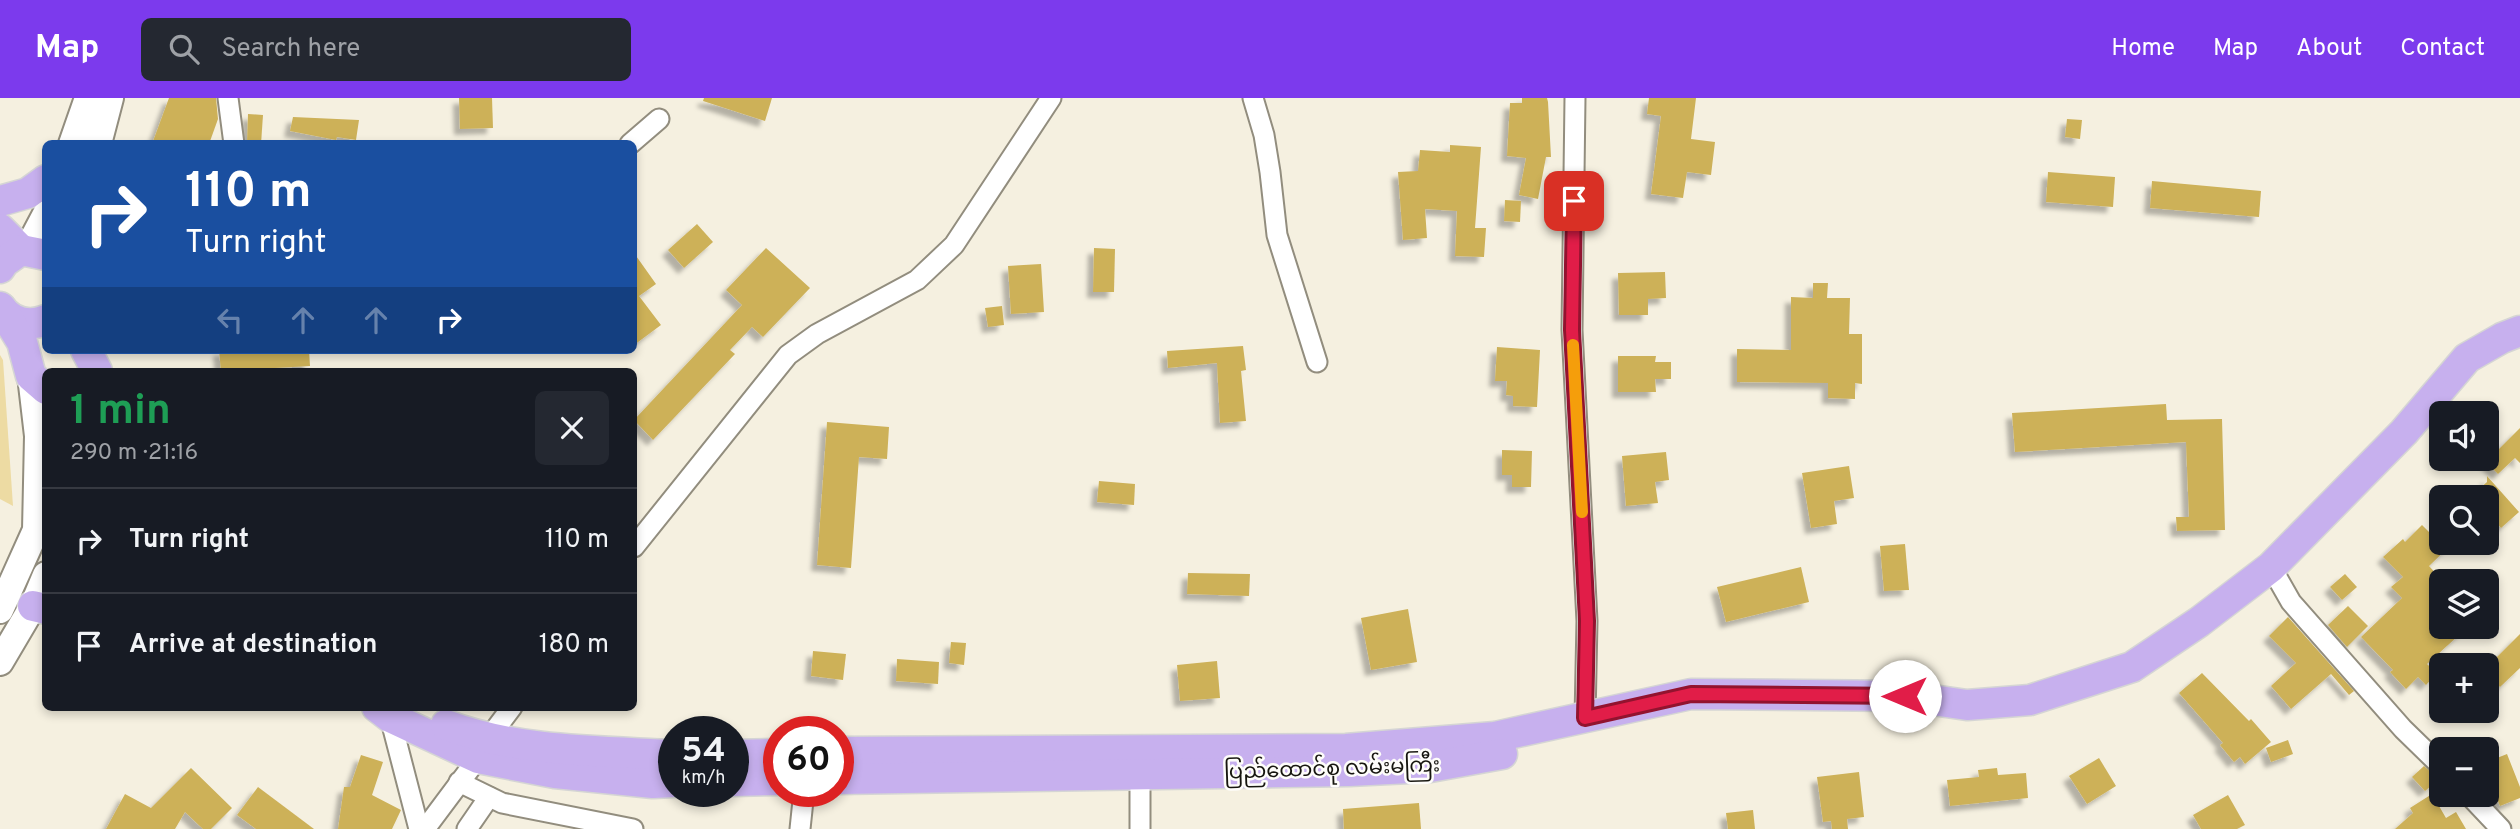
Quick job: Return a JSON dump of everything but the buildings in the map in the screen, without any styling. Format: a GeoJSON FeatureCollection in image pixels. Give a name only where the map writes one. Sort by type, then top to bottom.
{"type":"FeatureCollection","features":[{"type":"Feature","properties":{"kind":"main road"},"geometry":{"type":"LineString","coordinates":[[73,140],[88,98]]}},
{"type":"Feature","properties":{"kind":"main road"},"geometry":{"type":"LineString","coordinates":[[99,140],[110,98]]}},
{"type":"Feature","properties":{"kind":"main road"},"geometry":{"type":"LineString","coordinates":[[0,201],[28,193],[42,183]]}},
{"type":"Feature","properties":{"kind":"main road"},"geometry":{"type":"LineString","coordinates":[[19,251],[42,219]]}},
{"type":"Feature","properties":{"kind":"main road"},"geometry":{"type":"LineString","coordinates":[[1,307],[17,321],[29,324],[42,321]]}},
{"type":"Feature","properties":{"kind":"main road"},"geometry":{"type":"LineString","coordinates":[[0,610],[37,530],[38,436],[38,383],[22,342],[1,307]]}},
{"type":"Feature","properties":{"kind":"main road"},"geometry":{"type":"LineString","coordinates":[[854,752],[1346,749],[1495,737],[1691,694],[1905,696],[1967,705],[2030,700],[2132,667],[2199,622],[2271,567],[2404,432],[2467,358],[2520,331]]}},
{"type":"Feature","properties":{"kind":"main road"},"geometry":{"type":"LineString","coordinates":[[0,662],[39,607]]}},
{"type":"Feature","properties":{"kind":"main road","name":"ပြည်ထောင်စု လမ်းမကြီး"},"geometry":{"type":"LineString","coordinates":[[854,779],[1349,771],[1430,767],[1598,731],[1699,713],[1905,696]]}},
{"type":"Feature","properties":{"kind":"main road"},"geometry":{"type":"LineString","coordinates":[[397,711],[442,724],[483,749],[555,774],[658,782]]}},
{"type":"Feature","properties":{"kind":"main road"},"geometry":{"type":"LineString","coordinates":[[483,749],[560,748],[658,754]]}},
{"type":"Feature","properties":{"kind":"street"},"geometry":{"type":"LineString","coordinates":[[228,98],[233,140]]}},
{"type":"Feature","properties":{"kind":"street"},"geometry":{"type":"LineString","coordinates":[[637,543],[788,355],[817,334],[917,280],[954,245],[1051,98]]}},
{"type":"Feature","properties":{"kind":"street"},"geometry":{"type":"LineString","coordinates":[[1253,98],[1264,135],[1277,235],[1317,362]]}},
{"type":"Feature","properties":{"kind":"street"},"geometry":{"type":"LineString","coordinates":[[1575,98],[1572,330],[1587,621],[1585,718]]}},
{"type":"Feature","properties":{"kind":"street"},"geometry":{"type":"LineString","coordinates":[[635,140],[659,119]]}},
{"type":"Feature","properties":{"kind":"street"},"geometry":{"type":"LineString","coordinates":[[2271,567],[2291,602],[2403,730],[2429,755]]}},
{"type":"Feature","properties":{"kind":"street"},"geometry":{"type":"LineString","coordinates":[[394,711],[419,829]]}},
{"type":"Feature","properties":{"kind":"street"},"geometry":{"type":"LineString","coordinates":[[425,829],[509,711]]}},
{"type":"Feature","properties":{"kind":"street"},"geometry":{"type":"LineString","coordinates":[[1140,773],[1140,829]]}},
{"type":"Feature","properties":{"kind":"street"},"geometry":{"type":"LineString","coordinates":[[459,782],[502,803],[633,829]]}},
{"type":"Feature","properties":{"kind":"street"},"geometry":{"type":"LineString","coordinates":[[467,829],[489,797]]}},
{"type":"Feature","properties":{"kind":"street"},"geometry":{"type":"LineString","coordinates":[[800,829],[802,807]]}},
{"type":"Feature","properties":{"kind":"street"},"geometry":{"type":"LineString","coordinates":[[2480,807],[2501,829]]}},
{"type":"Feature","properties":{"kind":"shaded area"},"geometry":{"type":"Polygon","coordinates":[[[0,355],[3,360],[13,506],[0,499],[0,355]]]}},
{"type":"Feature","properties":{"kind":"slow traffic"},"geometry":{"type":"LineString","coordinates":[[1573,345],[1582,512]]}},
{"type":"Feature","properties":{"kind":"route"},"geometry":{"type":"LineString","coordinates":[[1574,201],[1572,330],[1587,621],[1585,718],[1691,694],[1905,696]]}}]}
